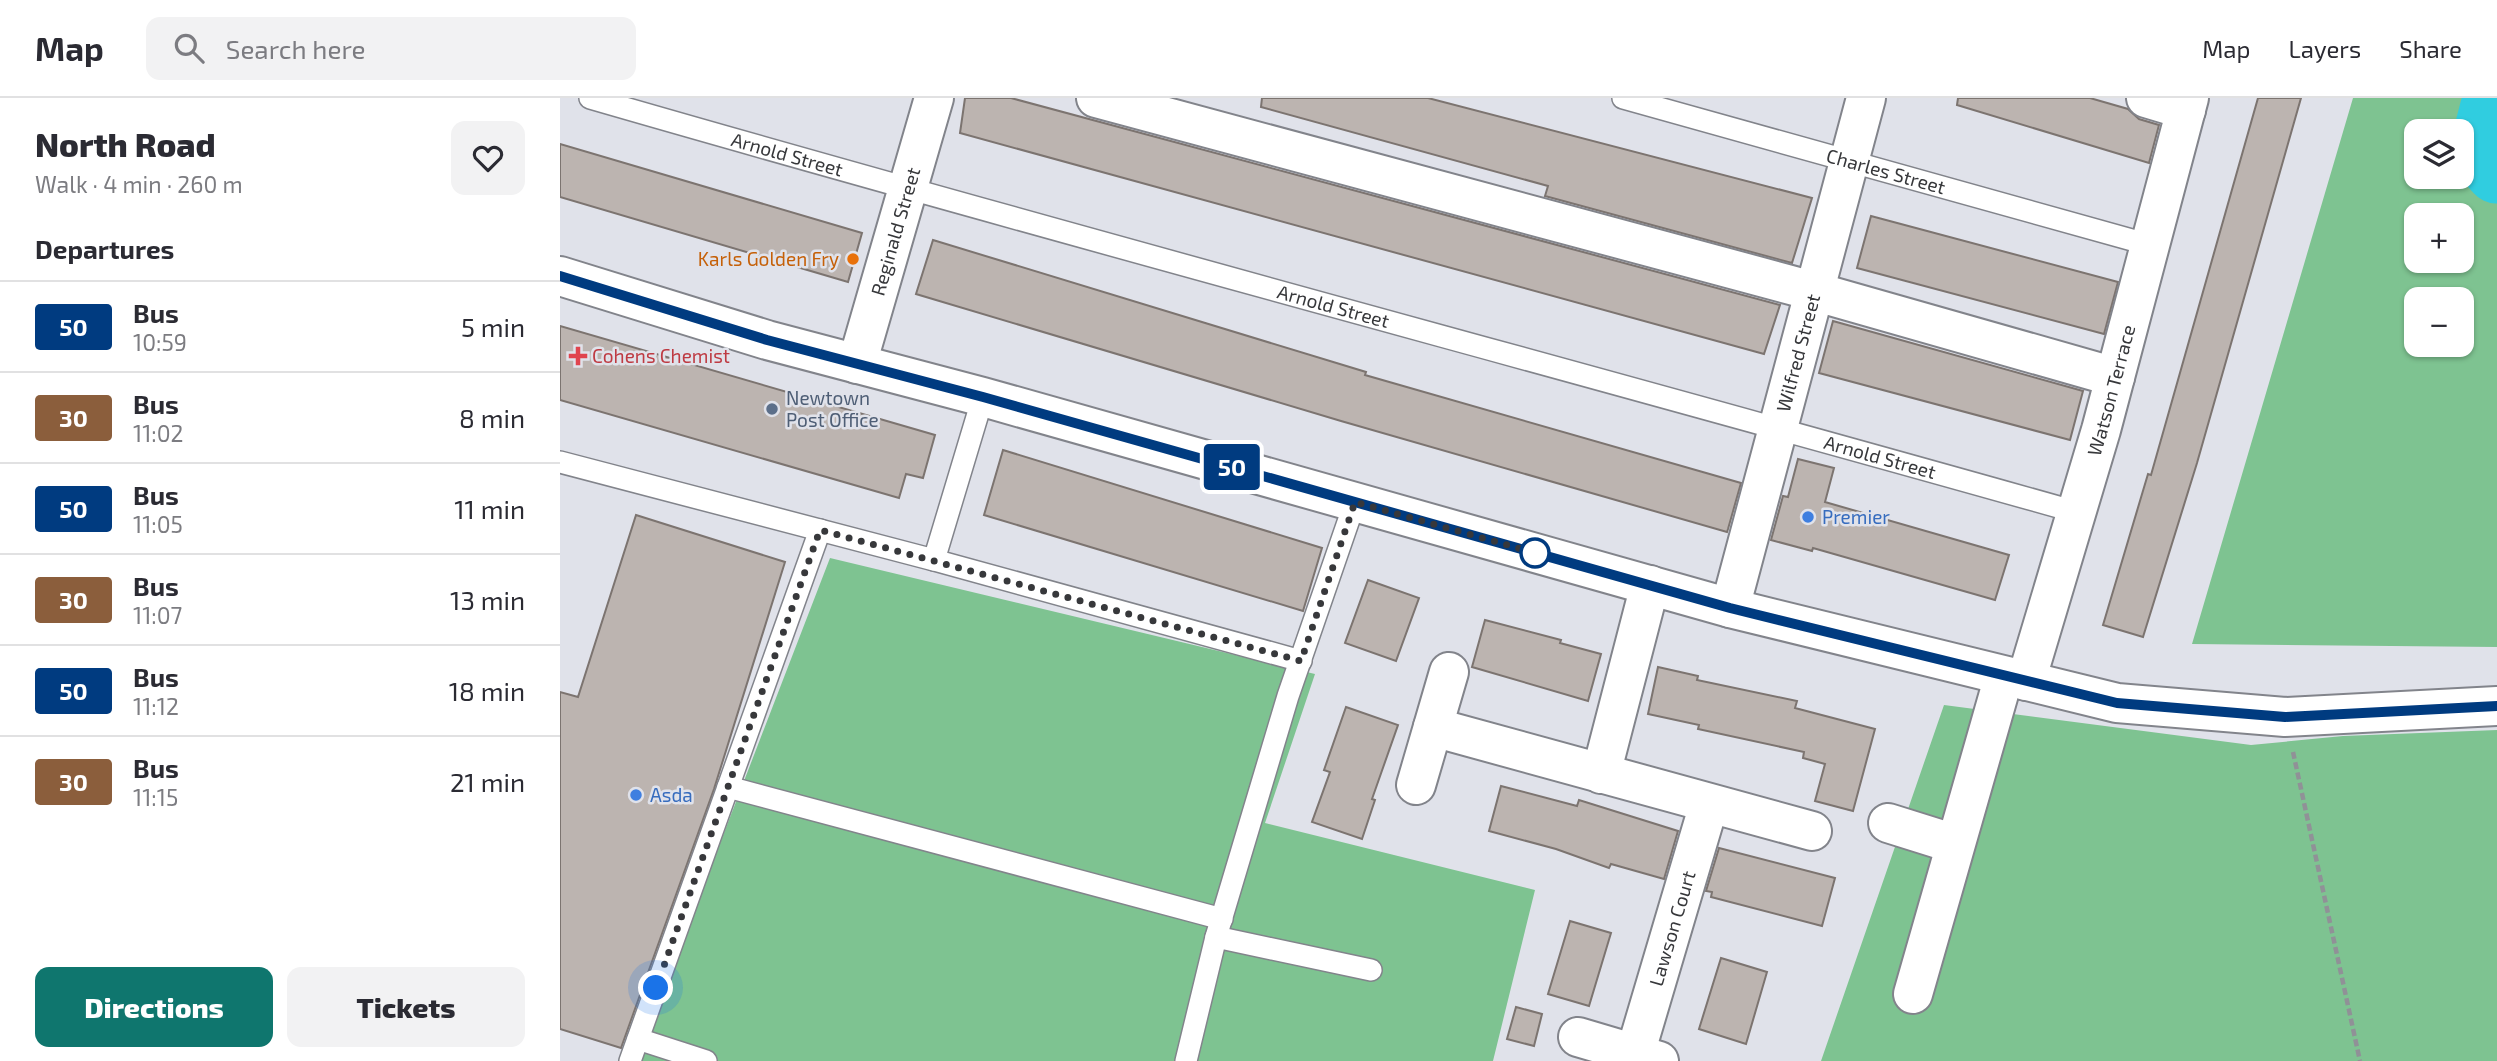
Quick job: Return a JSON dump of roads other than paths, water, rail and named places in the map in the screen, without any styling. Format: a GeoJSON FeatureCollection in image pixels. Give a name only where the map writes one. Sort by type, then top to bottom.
{"type":"FeatureCollection","features":[{"type":"Feature","properties":{"kind":"street","name":"Reginald Street"},"geometry":{"type":"LineString","coordinates":[[857,364],[934,98]]}},
{"type":"Feature","properties":{"kind":"street"},"geometry":{"type":"LineString","coordinates":[[1096,98],[1813,291],[2115,377]]}},
{"type":"Feature","properties":{"kind":"street","name":"Wilfred Street"},"geometry":{"type":"LineString","coordinates":[[1730,608],[1866,98]]}},
{"type":"Feature","properties":{"kind":"street"},"geometry":{"type":"LineString","coordinates":[[2146,98],[2188,104]]}},
{"type":"Feature","properties":{"kind":"street","name":"Watson Terrace"},"geometry":{"type":"LineString","coordinates":[[1913,993],[1955,844],[2076,512],[2188,104]]}},
{"type":"Feature","properties":{"kind":"street"},"geometry":{"type":"LineString","coordinates":[[560,276],[767,340],[983,397],[1730,608],[2117,703],[2285,717],[2484,707]]}},
{"type":"Feature","properties":{"kind":"street"},"geometry":{"type":"LineString","coordinates":[[1601,774],[1650,586]]}},
{"type":"Feature","properties":{"kind":"street"},"geometry":{"type":"LineString","coordinates":[[1416,785],[1448,672]]}},
{"type":"Feature","properties":{"kind":"street"},"geometry":{"type":"LineString","coordinates":[[1433,727],[1812,831]]}},
{"type":"Feature","properties":{"kind":"street","name":"Lawson Court"},"geometry":{"type":"LineString","coordinates":[[1578,1037],[1647,1057],[1709,804]]}},
{"type":"Feature","properties":{"kind":"street"},"geometry":{"type":"LineString","coordinates":[[1888,823],[1955,844]]}},
{"type":"Feature","properties":{"kind":"lane","name":"Arnold Street"},"geometry":{"type":"LineString","coordinates":[[590,98],[907,190],[1777,427],[2076,512]]}},
{"type":"Feature","properties":{"kind":"lane","name":"Charles Street"},"geometry":{"type":"LineString","coordinates":[[1623,98],[2150,245]]}},
{"type":"Feature","properties":{"kind":"lane"},"geometry":{"type":"LineString","coordinates":[[934,560],[983,397]]}},
{"type":"Feature","properties":{"kind":"lane"},"geometry":{"type":"LineString","coordinates":[[560,461],[1301,661]]}},
{"type":"Feature","properties":{"kind":"lane"},"geometry":{"type":"LineString","coordinates":[[1186,1061],[1219,928],[1301,661],[1355,502]]}},
{"type":"Feature","properties":{"kind":"lane"},"geometry":{"type":"LineString","coordinates":[[630,1061],[820,530]]}},
{"type":"Feature","properties":{"kind":"lane"},"geometry":{"type":"LineString","coordinates":[[729,787],[1371,970]]}},
{"type":"Feature","properties":{"kind":"lane"},"geometry":{"type":"LineString","coordinates":[[638,1039],[706,1061]]}},
{"type":"Feature","properties":{"kind":"waterway"},"geometry":{"type":"LineString","coordinates":[[2497,103],[2491,110],[2480,153],[2497,172]]}},
{"type":"Feature","properties":{"kind":"place","name":"Karls Golden Fry"},"geometry":{"type":"Point","coordinates":[853,259]}},
{"type":"Feature","properties":{"kind":"place","name":"Cohens Chemist"},"geometry":{"type":"Point","coordinates":[578,356]}},
{"type":"Feature","properties":{"kind":"place","name":"Newtown Post Office"},"geometry":{"type":"Point","coordinates":[772,409]}},
{"type":"Feature","properties":{"kind":"place","name":"Premier"},"geometry":{"type":"Point","coordinates":[1808,517]}},
{"type":"Feature","properties":{"kind":"place","name":"Asda"},"geometry":{"type":"Point","coordinates":[636,795]}}]}
